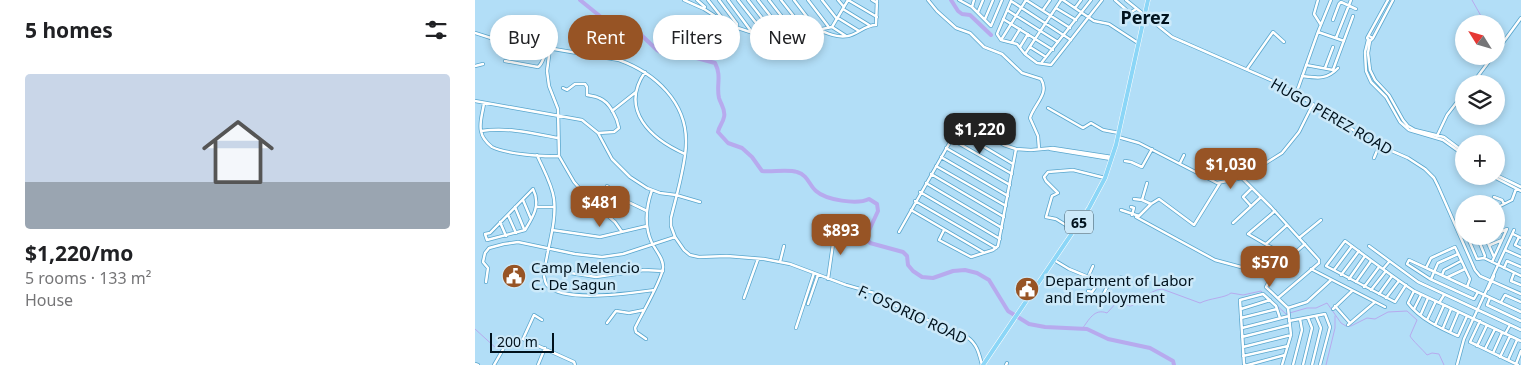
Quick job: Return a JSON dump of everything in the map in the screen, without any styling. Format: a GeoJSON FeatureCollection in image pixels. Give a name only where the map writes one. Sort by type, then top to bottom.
{"type":"FeatureCollection","features":[{"type":"Feature","properties":{"kind":"main road","name":"65"},"geometry":{"type":"LineString","coordinates":[[983,365],[1094,200],[1105,178],[1113,158],[1148,0]]}},
{"type":"Feature","properties":{"kind":"street"},"geometry":{"type":"LineString","coordinates":[[684,0],[705,8]]}},
{"type":"Feature","properties":{"kind":"street"},"geometry":{"type":"LineString","coordinates":[[697,0],[714,15]]}},
{"type":"Feature","properties":{"kind":"street"},"geometry":{"type":"LineString","coordinates":[[705,8],[709,0],[720,15]]}},
{"type":"Feature","properties":{"kind":"street"},"geometry":{"type":"LineString","coordinates":[[719,0],[730,15]]}},
{"type":"Feature","properties":{"kind":"street"},"geometry":{"type":"LineString","coordinates":[[728,0],[750,28]]}},
{"type":"Feature","properties":{"kind":"street"},"geometry":{"type":"LineString","coordinates":[[738,0],[750,16]]}},
{"type":"Feature","properties":{"kind":"street"},"geometry":{"type":"LineString","coordinates":[[748,0],[760,15]]}},
{"type":"Feature","properties":{"kind":"street"},"geometry":{"type":"LineString","coordinates":[[758,0],[770,15]]}},
{"type":"Feature","properties":{"kind":"street"},"geometry":{"type":"LineString","coordinates":[[769,0],[781,15]]}},
{"type":"Feature","properties":{"kind":"street"},"geometry":{"type":"LineString","coordinates":[[781,0],[793,15]]}},
{"type":"Feature","properties":{"kind":"street"},"geometry":{"type":"LineString","coordinates":[[794,0],[806,15]]}},
{"type":"Feature","properties":{"kind":"street"},"geometry":{"type":"LineString","coordinates":[[808,0],[828,26]]}},
{"type":"Feature","properties":{"kind":"street"},"geometry":{"type":"LineString","coordinates":[[822,0],[837,18],[859,31]]}},
{"type":"Feature","properties":{"kind":"street"},"geometry":{"type":"LineString","coordinates":[[838,0],[843,8],[870,25]]}},
{"type":"Feature","properties":{"kind":"street"},"geometry":{"type":"LineString","coordinates":[[832,27],[848,0],[877,17]]}},
{"type":"Feature","properties":{"kind":"street"},"geometry":{"type":"LineString","coordinates":[[824,33],[834,37],[847,36],[870,25],[876,25],[877,2],[872,0]]}},
{"type":"Feature","properties":{"kind":"street"},"geometry":{"type":"LineString","coordinates":[[928,0],[950,24],[970,33],[985,46],[1002,54],[1022,72],[1041,79],[1044,91],[1030,118],[1031,124],[1038,136],[1039,149]]}},
{"type":"Feature","properties":{"kind":"street"},"geometry":{"type":"LineString","coordinates":[[959,0],[972,7],[991,26],[1002,0]]}},
{"type":"Feature","properties":{"kind":"street"},"geometry":{"type":"LineString","coordinates":[[972,7],[974,0]]}},
{"type":"Feature","properties":{"kind":"street"},"geometry":{"type":"LineString","coordinates":[[978,12],[983,0]]}},
{"type":"Feature","properties":{"kind":"street"},"geometry":{"type":"LineString","coordinates":[[985,20],[993,0]]}},
{"type":"Feature","properties":{"kind":"street"},"geometry":{"type":"LineString","coordinates":[[1001,40],[1026,0],[1070,28]]}},
{"type":"Feature","properties":{"kind":"street"},"geometry":{"type":"LineString","coordinates":[[1043,10],[1050,0]]}},
{"type":"Feature","properties":{"kind":"street"},"geometry":{"type":"LineString","coordinates":[[1025,54],[1062,0],[1102,24],[1109,24],[1138,43]]}},
{"type":"Feature","properties":{"kind":"street"},"geometry":{"type":"LineString","coordinates":[[1068,3],[1071,0]]}},
{"type":"Feature","properties":{"kind":"street"},"geometry":{"type":"LineString","coordinates":[[1075,8],[1081,0]]}},
{"type":"Feature","properties":{"kind":"street"},"geometry":{"type":"LineString","coordinates":[[1042,62],[1091,0]]}},
{"type":"Feature","properties":{"kind":"street"},"geometry":{"type":"LineString","coordinates":[[1071,40],[1011,1],[997,34],[1001,40],[1012,42],[1020,47],[1025,54],[1037,63],[1042,62],[1051,65],[1071,40],[1089,16],[1102,0]]}},
{"type":"Feature","properties":{"kind":"street"},"geometry":{"type":"LineString","coordinates":[[1115,0],[1130,13],[1136,8]]}},
{"type":"Feature","properties":{"kind":"street","name":"HUGO PEREZ ROAD"},"geometry":{"type":"LineString","coordinates":[[1126,0],[1172,37],[1247,69],[1296,94],[1379,146],[1415,162],[1425,169],[1434,178],[1472,266],[1480,276],[1521,294]]}},
{"type":"Feature","properties":{"kind":"street"},"geometry":{"type":"LineString","coordinates":[[1319,0],[1314,14],[1321,25]]}},
{"type":"Feature","properties":{"kind":"street"},"geometry":{"type":"LineString","coordinates":[[1296,94],[1331,0]]}},
{"type":"Feature","properties":{"kind":"street"},"geometry":{"type":"LineString","coordinates":[[1336,38],[1351,0]]}},
{"type":"Feature","properties":{"kind":"street"},"geometry":{"type":"LineString","coordinates":[[1388,0],[1365,52],[1366,71],[1371,82],[1386,97],[1400,122],[1419,134],[1437,136],[1455,148]]}},
{"type":"Feature","properties":{"kind":"street"},"geometry":{"type":"LineString","coordinates":[[1370,39],[1393,0]]}},
{"type":"Feature","properties":{"kind":"street"},"geometry":{"type":"LineString","coordinates":[[1333,20],[1341,2],[1356,9]]}},
{"type":"Feature","properties":{"kind":"street"},"geometry":{"type":"LineString","coordinates":[[1056,8],[1076,20]]}},
{"type":"Feature","properties":{"kind":"street"},"geometry":{"type":"LineString","coordinates":[[1007,10],[1059,42]]}},
{"type":"Feature","properties":{"kind":"street"},"geometry":{"type":"LineString","coordinates":[[1306,65],[1333,70],[1353,16]]}},
{"type":"Feature","properties":{"kind":"street"},"geometry":{"type":"LineString","coordinates":[[1505,40],[1521,18]]}},
{"type":"Feature","properties":{"kind":"street"},"geometry":{"type":"LineString","coordinates":[[1003,19],[1053,50]]}},
{"type":"Feature","properties":{"kind":"street"},"geometry":{"type":"LineString","coordinates":[[824,27],[832,27],[847,36]]}},
{"type":"Feature","properties":{"kind":"street"},"geometry":{"type":"LineString","coordinates":[[1012,42],[1020,29]]}},
{"type":"Feature","properties":{"kind":"street"},"geometry":{"type":"LineString","coordinates":[[1247,69],[1273,32],[1284,42]]}},
{"type":"Feature","properties":{"kind":"street"},"geometry":{"type":"LineString","coordinates":[[1318,32],[1344,41]]}},
{"type":"Feature","properties":{"kind":"street"},"geometry":{"type":"LineString","coordinates":[[475,33],[490,38]]}},
{"type":"Feature","properties":{"kind":"street"},"geometry":{"type":"LineString","coordinates":[[1020,47],[1028,34]]}},
{"type":"Feature","properties":{"kind":"street"},"geometry":{"type":"LineString","coordinates":[[1030,47],[1047,57]]}},
{"type":"Feature","properties":{"kind":"street"},"geometry":{"type":"LineString","coordinates":[[1325,68],[1333,47]]}},
{"type":"Feature","properties":{"kind":"street"},"geometry":{"type":"LineString","coordinates":[[486,282],[488,268],[483,262],[485,253],[489,248],[504,244],[518,242],[585,256],[608,257],[675,237],[671,226],[671,218],[685,154],[686,131],[675,100],[661,85],[634,65],[614,58],[558,50]]}},
{"type":"Feature","properties":{"kind":"street"},"geometry":{"type":"LineString","coordinates":[[505,61],[538,67],[543,60]]}},
{"type":"Feature","properties":{"kind":"street"},"geometry":{"type":"LineString","coordinates":[[548,60],[549,86],[558,108],[559,156],[574,182],[591,201],[615,222],[622,232]]}},
{"type":"Feature","properties":{"kind":"street"},"geometry":{"type":"LineString","coordinates":[[475,66],[483,64]]}},
{"type":"Feature","properties":{"kind":"street"},"geometry":{"type":"LineString","coordinates":[[1302,76],[1323,78],[1332,75],[1338,68]]}},
{"type":"Feature","properties":{"kind":"street"},"geometry":{"type":"LineString","coordinates":[[645,72],[636,92],[637,110],[647,129],[671,148],[685,154]]}},
{"type":"Feature","properties":{"kind":"street"},"geometry":{"type":"LineString","coordinates":[[563,88],[567,90],[575,84],[585,84],[587,95],[600,98],[606,102],[617,119],[618,130],[598,133]]}},
{"type":"Feature","properties":{"kind":"street"},"geometry":{"type":"LineString","coordinates":[[612,111],[636,92]]}},
{"type":"Feature","properties":{"kind":"street"},"geometry":{"type":"LineString","coordinates":[[475,100],[582,120],[598,133],[612,159],[630,177],[652,190],[700,202]]}},
{"type":"Feature","properties":{"kind":"street"},"geometry":{"type":"LineString","coordinates":[[484,103],[481,131],[487,143],[495,148],[537,156],[559,156]]}},
{"type":"Feature","properties":{"kind":"street"},"geometry":{"type":"LineString","coordinates":[[1048,108],[1083,128],[1091,123],[1103,130],[1119,133],[1220,183],[1242,178],[1282,153],[1299,132],[1313,104]]}},
{"type":"Feature","properties":{"kind":"street"},"geometry":{"type":"LineString","coordinates":[[1437,136],[1447,115],[1455,105]]}},
{"type":"Feature","properties":{"kind":"street"},"geometry":{"type":"LineString","coordinates":[[899,232],[925,183],[962,121],[1004,145],[1016,149],[1050,149],[1113,158]]}},
{"type":"Feature","properties":{"kind":"street"},"geometry":{"type":"LineString","coordinates":[[956,130],[1014,164]]}},
{"type":"Feature","properties":{"kind":"street"},"geometry":{"type":"LineString","coordinates":[[481,131],[531,132],[558,138]]}},
{"type":"Feature","properties":{"kind":"street"},"geometry":{"type":"LineString","coordinates":[[951,139],[1012,174]]}},
{"type":"Feature","properties":{"kind":"street"},"geometry":{"type":"LineString","coordinates":[[1374,158],[1379,146]]}},
{"type":"Feature","properties":{"kind":"street"},"geometry":{"type":"LineString","coordinates":[[946,148],[1010,185]]}},
{"type":"Feature","properties":{"kind":"street"},"geometry":{"type":"LineString","coordinates":[[997,248],[1016,149]]}},
{"type":"Feature","properties":{"kind":"street"},"geometry":{"type":"LineString","coordinates":[[1125,161],[1142,167],[1152,150]]}},
{"type":"Feature","properties":{"kind":"street"},"geometry":{"type":"LineString","coordinates":[[1179,163],[1184,155]]}},
{"type":"Feature","properties":{"kind":"street"},"geometry":{"type":"LineString","coordinates":[[537,156],[552,191],[554,207],[545,269],[545,282],[548,286],[559,292],[587,296],[654,290]]}},
{"type":"Feature","properties":{"kind":"street"},"geometry":{"type":"LineString","coordinates":[[941,157],[1008,196]]}},
{"type":"Feature","properties":{"kind":"street"},"geometry":{"type":"LineString","coordinates":[[936,166],[1006,206]]}},
{"type":"Feature","properties":{"kind":"street"},"geometry":{"type":"LineString","coordinates":[[1074,230],[1057,219],[1046,217],[1052,196],[1058,193],[1045,181],[1044,177],[1048,172],[1073,170],[1105,178]]}},
{"type":"Feature","properties":{"kind":"street"},"geometry":{"type":"LineString","coordinates":[[931,174],[1004,217]]}},
{"type":"Feature","properties":{"kind":"street"},"geometry":{"type":"LineString","coordinates":[[1242,178],[1275,211],[1319,261],[1277,298]]}},
{"type":"Feature","properties":{"kind":"street"},"geometry":{"type":"LineString","coordinates":[[1505,180],[1521,189]]}},
{"type":"Feature","properties":{"kind":"street"},"geometry":{"type":"LineString","coordinates":[[925,183],[1002,228]]}},
{"type":"Feature","properties":{"kind":"street"},"geometry":{"type":"LineString","coordinates":[[1142,200],[1147,183]]}},
{"type":"Feature","properties":{"kind":"street"},"geometry":{"type":"LineString","coordinates":[[1134,215],[1142,214],[1151,204],[1160,200],[1194,224],[1220,183]]}},
{"type":"Feature","properties":{"kind":"street"},"geometry":{"type":"LineString","coordinates":[[1505,183],[1516,189],[1521,189]]}},
{"type":"Feature","properties":{"kind":"street"},"geometry":{"type":"LineString","coordinates":[[607,186],[626,201],[647,211]]}},
{"type":"Feature","properties":{"kind":"street"},"geometry":{"type":"LineString","coordinates":[[1251,206],[1243,197],[1252,188]]}},
{"type":"Feature","properties":{"kind":"street"},"geometry":{"type":"LineString","coordinates":[[533,189],[536,196],[535,214],[525,230],[488,241],[485,234],[490,233],[523,200],[533,189]]}},
{"type":"Feature","properties":{"kind":"street"},"geometry":{"type":"LineString","coordinates":[[1505,204],[1512,200],[1516,189]]}},
{"type":"Feature","properties":{"kind":"street"},"geometry":{"type":"LineString","coordinates":[[646,338],[636,332],[635,328],[663,271],[662,261],[653,244],[647,226],[647,211],[652,190]]}},
{"type":"Feature","properties":{"kind":"street"},"geometry":{"type":"LineString","coordinates":[[920,192],[1000,239]]}},
{"type":"Feature","properties":{"kind":"street"},"geometry":{"type":"LineString","coordinates":[[1233,223],[1261,197]]}},
{"type":"Feature","properties":{"kind":"street"},"geometry":{"type":"LineString","coordinates":[[1134,199],[1151,204]]}},
{"type":"Feature","properties":{"kind":"street"},"geometry":{"type":"LineString","coordinates":[[523,200],[531,220]]}},
{"type":"Feature","properties":{"kind":"street"},"geometry":{"type":"LineString","coordinates":[[915,201],[997,248]]}},
{"type":"Feature","properties":{"kind":"street"},"geometry":{"type":"LineString","coordinates":[[515,207],[525,230]]}},
{"type":"Feature","properties":{"kind":"street"},"geometry":{"type":"LineString","coordinates":[[536,207],[554,207]]}},
{"type":"Feature","properties":{"kind":"street"},"geometry":{"type":"LineString","coordinates":[[1131,207],[1135,209],[1134,215]]}},
{"type":"Feature","properties":{"kind":"street"},"geometry":{"type":"LineString","coordinates":[[911,210],[984,253]]}},
{"type":"Feature","properties":{"kind":"street"},"geometry":{"type":"LineString","coordinates":[[1121,210],[1134,215],[1215,260],[1241,267],[1250,273]]}},
{"type":"Feature","properties":{"kind":"street"},"geometry":{"type":"LineString","coordinates":[[1275,211],[1247,234],[1281,253],[1286,260]]}},
{"type":"Feature","properties":{"kind":"street"},"geometry":{"type":"LineString","coordinates":[[508,215],[516,233]]}},
{"type":"Feature","properties":{"kind":"street"},"geometry":{"type":"LineString","coordinates":[[1299,238],[1321,220]]}},
{"type":"Feature","properties":{"kind":"street"},"geometry":{"type":"LineString","coordinates":[[501,222],[506,236]]}},
{"type":"Feature","properties":{"kind":"street"},"geometry":{"type":"LineString","coordinates":[[1266,244],[1287,225]]}},
{"type":"Feature","properties":{"kind":"street"},"geometry":{"type":"LineString","coordinates":[[552,230],[593,237],[607,236],[647,226]]}},
{"type":"Feature","properties":{"kind":"street"},"geometry":{"type":"LineString","coordinates":[[493,230],[496,238]]}},
{"type":"Feature","properties":{"kind":"street"},"geometry":{"type":"LineString","coordinates":[[828,278],[835,230]]}},
{"type":"Feature","properties":{"kind":"street"},"geometry":{"type":"LineString","coordinates":[[944,230],[939,240],[971,257],[997,248]]}},
{"type":"Feature","properties":{"kind":"street"},"geometry":{"type":"LineString","coordinates":[[1457,365],[1464,339],[1513,232],[1520,238],[1515,245],[1521,248]]}},
{"type":"Feature","properties":{"kind":"street","name":"F. OSORIO ROAD"},"geometry":{"type":"LineString","coordinates":[[675,237],[684,250],[694,257],[718,255],[780,262],[874,293],[900,308],[972,340],[979,350],[983,365]]}},
{"type":"Feature","properties":{"kind":"street"},"geometry":{"type":"LineString","coordinates":[[1406,285],[1395,302],[1326,266],[1345,240],[1379,267],[1406,285],[1414,291],[1519,340],[1508,360]]}},
{"type":"Feature","properties":{"kind":"street"},"geometry":{"type":"LineString","coordinates":[[1282,365],[1291,335],[1288,312],[1266,287],[1277,265],[1305,244]]}},
{"type":"Feature","properties":{"kind":"street"},"geometry":{"type":"LineString","coordinates":[[1471,245],[1477,258],[1484,258],[1521,276]]}},
{"type":"Feature","properties":{"kind":"street"},"geometry":{"type":"LineString","coordinates":[[1481,245],[1484,258]]}},
{"type":"Feature","properties":{"kind":"street"},"geometry":{"type":"LineString","coordinates":[[1490,245],[1494,257]]}},
{"type":"Feature","properties":{"kind":"street"},"geometry":{"type":"LineString","coordinates":[[1492,262],[1500,245]]}},
{"type":"Feature","properties":{"kind":"street"},"geometry":{"type":"LineString","coordinates":[[780,262],[784,246]]}},
{"type":"Feature","properties":{"kind":"street"},"geometry":{"type":"LineString","coordinates":[[1334,270],[1353,246]]}},
{"type":"Feature","properties":{"kind":"street"},"geometry":{"type":"LineString","coordinates":[[1369,246],[1405,274],[1427,287],[1521,330]]}},
{"type":"Feature","properties":{"kind":"street"},"geometry":{"type":"LineString","coordinates":[[1426,268],[1431,258],[1455,247],[1470,280],[1467,287]]}},
{"type":"Feature","properties":{"kind":"street"},"geometry":{"type":"LineString","coordinates":[[1505,250],[1521,257]]}},
{"type":"Feature","properties":{"kind":"street"},"geometry":{"type":"LineString","coordinates":[[1341,275],[1359,251]]}},
{"type":"Feature","properties":{"kind":"street"},"geometry":{"type":"LineString","coordinates":[[1427,287],[1438,263],[1459,254]]}},
{"type":"Feature","properties":{"kind":"street"},"geometry":{"type":"LineString","coordinates":[[1349,278],[1365,256]]}},
{"type":"Feature","properties":{"kind":"street"},"geometry":{"type":"LineString","coordinates":[[744,298],[759,259]]}},
{"type":"Feature","properties":{"kind":"street"},"geometry":{"type":"LineString","coordinates":[[1054,260],[1087,277],[1108,285]]}},
{"type":"Feature","properties":{"kind":"street"},"geometry":{"type":"LineString","coordinates":[[1478,292],[1474,299],[1430,279],[1407,264],[1409,260],[1491,297],[1521,312]]}},
{"type":"Feature","properties":{"kind":"street"},"geometry":{"type":"LineString","coordinates":[[1356,282],[1372,261]]}},
{"type":"Feature","properties":{"kind":"street"},"geometry":{"type":"LineString","coordinates":[[1442,275],[1444,270],[1461,261]]}},
{"type":"Feature","properties":{"kind":"street"},"geometry":{"type":"LineString","coordinates":[[1504,268],[1507,261],[1521,267]]}},
{"type":"Feature","properties":{"kind":"street"},"geometry":{"type":"LineString","coordinates":[[1371,290],[1389,262]]}},
{"type":"Feature","properties":{"kind":"street"},"geometry":{"type":"LineString","coordinates":[[1079,286],[1093,266]]}},
{"type":"Feature","properties":{"kind":"street"},"geometry":{"type":"LineString","coordinates":[[1364,287],[1379,267]]}},
{"type":"Feature","properties":{"kind":"street"},"geometry":{"type":"LineString","coordinates":[[545,269],[596,277],[644,270],[663,271]]}},
{"type":"Feature","properties":{"kind":"street"},"geometry":{"type":"LineString","coordinates":[[1311,269],[1385,307]]}},
{"type":"Feature","properties":{"kind":"street"},"geometry":{"type":"LineString","coordinates":[[1448,278],[1465,269]]}},
{"type":"Feature","properties":{"kind":"street"},"geometry":{"type":"LineString","coordinates":[[796,328],[814,273]]}},
{"type":"Feature","properties":{"kind":"street"},"geometry":{"type":"LineString","coordinates":[[1514,273],[1511,281],[1521,286]]}},
{"type":"Feature","properties":{"kind":"street"},"geometry":{"type":"LineString","coordinates":[[808,304],[818,274]]}},
{"type":"Feature","properties":{"kind":"street"},"geometry":{"type":"LineString","coordinates":[[1379,294],[1392,276]]}},
{"type":"Feature","properties":{"kind":"street"},"geometry":{"type":"LineString","coordinates":[[1101,300],[1108,285],[1113,281],[1118,282],[1121,277]]}},
{"type":"Feature","properties":{"kind":"street"},"geometry":{"type":"LineString","coordinates":[[1242,328],[1279,318],[1307,302],[1331,280]]}},
{"type":"Feature","properties":{"kind":"street"},"geometry":{"type":"LineString","coordinates":[[1386,298],[1399,281]]}},
{"type":"Feature","properties":{"kind":"street"},"geometry":{"type":"LineString","coordinates":[[1088,292],[1092,292],[1099,282]]}},
{"type":"Feature","properties":{"kind":"street"},"geometry":{"type":"LineString","coordinates":[[1353,291],[1334,308],[1349,324],[1375,302]]}},
{"type":"Feature","properties":{"kind":"street"},"geometry":{"type":"LineString","coordinates":[[1414,291],[1408,303],[1414,310],[1435,325],[1458,336],[1467,316]]}},
{"type":"Feature","properties":{"kind":"street"},"geometry":{"type":"LineString","coordinates":[[1279,318],[1277,309],[1262,294],[1240,300],[1244,364],[1247,365],[1285,355]]}},
{"type":"Feature","properties":{"kind":"street"},"geometry":{"type":"LineString","coordinates":[[1414,310],[1421,295]]}},
{"type":"Feature","properties":{"kind":"street"},"geometry":{"type":"LineString","coordinates":[[1427,320],[1444,295]]}},
{"type":"Feature","properties":{"kind":"street"},"geometry":{"type":"LineString","coordinates":[[1501,302],[1505,295],[1521,302]]}},
{"type":"Feature","properties":{"kind":"street"},"geometry":{"type":"LineString","coordinates":[[1491,297],[1487,305],[1521,321]]}},
{"type":"Feature","properties":{"kind":"street"},"geometry":{"type":"LineString","coordinates":[[1421,314],[1429,298]]}},
{"type":"Feature","properties":{"kind":"street"},"geometry":{"type":"LineString","coordinates":[[1241,308],[1270,300]]}},
{"type":"Feature","properties":{"kind":"street"},"geometry":{"type":"LineString","coordinates":[[1435,325],[1444,306]]}},
{"type":"Feature","properties":{"kind":"street"},"geometry":{"type":"LineString","coordinates":[[1241,318],[1277,309]]}},
{"type":"Feature","properties":{"kind":"street"},"geometry":{"type":"LineString","coordinates":[[1442,328],[1451,309]]}},
{"type":"Feature","properties":{"kind":"street"},"geometry":{"type":"LineString","coordinates":[[607,323],[617,311],[629,313],[644,310]]}},
{"type":"Feature","properties":{"kind":"street"},"geometry":{"type":"LineString","coordinates":[[1450,332],[1459,312]]}},
{"type":"Feature","properties":{"kind":"street"},"geometry":{"type":"LineString","coordinates":[[1242,337],[1300,319],[1325,314],[1330,327],[1320,365]]}},
{"type":"Feature","properties":{"kind":"street"},"geometry":{"type":"LineString","coordinates":[[542,320],[534,315],[523,338],[574,362],[575,365]]}},
{"type":"Feature","properties":{"kind":"street"},"geometry":{"type":"LineString","coordinates":[[1311,365],[1321,328],[1316,316]]}},
{"type":"Feature","properties":{"kind":"street"},"geometry":{"type":"LineString","coordinates":[[1303,365],[1313,328],[1308,318]]}},
{"type":"Feature","properties":{"kind":"street"},"geometry":{"type":"LineString","coordinates":[[1293,365],[1302,330],[1300,319]]}},
{"type":"Feature","properties":{"kind":"street"},"geometry":{"type":"LineString","coordinates":[[1480,322],[1470,342],[1517,364],[1521,352]]}},
{"type":"Feature","properties":{"kind":"street"},"geometry":{"type":"LineString","coordinates":[[1477,346],[1487,325]]}},
{"type":"Feature","properties":{"kind":"street"},"geometry":{"type":"LineString","coordinates":[[1493,353],[1510,325]]}},
{"type":"Feature","properties":{"kind":"street"},"geometry":{"type":"LineString","coordinates":[[1485,350],[1495,329]]}},
{"type":"Feature","properties":{"kind":"street"},"geometry":{"type":"LineString","coordinates":[[1243,347],[1291,335]]}},
{"type":"Feature","properties":{"kind":"street"},"geometry":{"type":"LineString","coordinates":[[1500,357],[1510,336]]}},
{"type":"Feature","properties":{"kind":"street"},"geometry":{"type":"LineString","coordinates":[[494,365],[509,339]]}},
{"type":"Feature","properties":{"kind":"street"},"geometry":{"type":"LineString","coordinates":[[1243,356],[1288,346]]}},
{"type":"Feature","properties":{"kind":"street"},"geometry":{"type":"LineString","coordinates":[[538,365],[545,348]]}},
{"type":"Feature","properties":{"kind":"street","name":"F. OSORIO ROAD"},"geometry":{"type":"LineString","coordinates":[[979,350],[989,356]]}},
{"type":"Feature","properties":{"kind":"waterway"},"geometry":{"type":"LineString","coordinates":[[580,0],[601,17],[618,26],[636,30],[662,53],[682,54],[715,63],[719,77],[719,98],[724,112],[718,132],[728,143],[742,148],[752,157],[762,171],[801,173],[816,191],[827,197],[857,202],[869,199],[877,204],[878,211],[866,237],[870,243],[903,252],[907,256],[908,265],[922,277],[933,278],[953,271],[965,270],[977,273],[989,280],[1008,311],[1029,324],[1045,327],[1087,329],[1108,339],[1150,348],[1173,361],[1174,365]]}},
{"type":"Feature","properties":{"kind":"waterway"},"geometry":{"type":"LineString","coordinates":[[951,0],[958,11],[962,14],[970,15],[991,35]]}},
{"type":"Feature","properties":{"kind":"waterway"},"geometry":{"type":"LineString","coordinates":[[1472,0],[1480,15]]}},
{"type":"Feature","properties":{"kind":"waterway"},"geometry":{"type":"LineString","coordinates":[[1082,329],[1095,313],[1107,313],[1118,301],[1130,306],[1157,290],[1162,289],[1200,303],[1231,293],[1243,295],[1261,291],[1286,314],[1307,308],[1316,308],[1327,303],[1341,323],[1346,326],[1351,326],[1367,318],[1375,319],[1388,312],[1407,311],[1417,320],[1410,336],[1411,338],[1427,355],[1432,353],[1439,354],[1444,365]]}},
{"type":"Feature","properties":{"kind":"waterway"},"geometry":{"type":"LineString","coordinates":[[1326,365],[1335,328],[1335,316]]}},
{"type":"Feature","properties":{"kind":"waterway"},"geometry":{"type":"LineString","coordinates":[[475,329],[497,349]]}},
{"type":"Feature","properties":{"kind":"place","name":"Camp Melencio C. De Sagun"},"geometry":{"type":"Point","coordinates":[514,276]}},
{"type":"Feature","properties":{"kind":"place","name":"Department of Labor and Employment"},"geometry":{"type":"Point","coordinates":[1027,289]}},
{"type":"Feature","properties":{"kind":"district","name":"Perez"},"geometry":{"type":"Point","coordinates":[1145,17]}}]}
